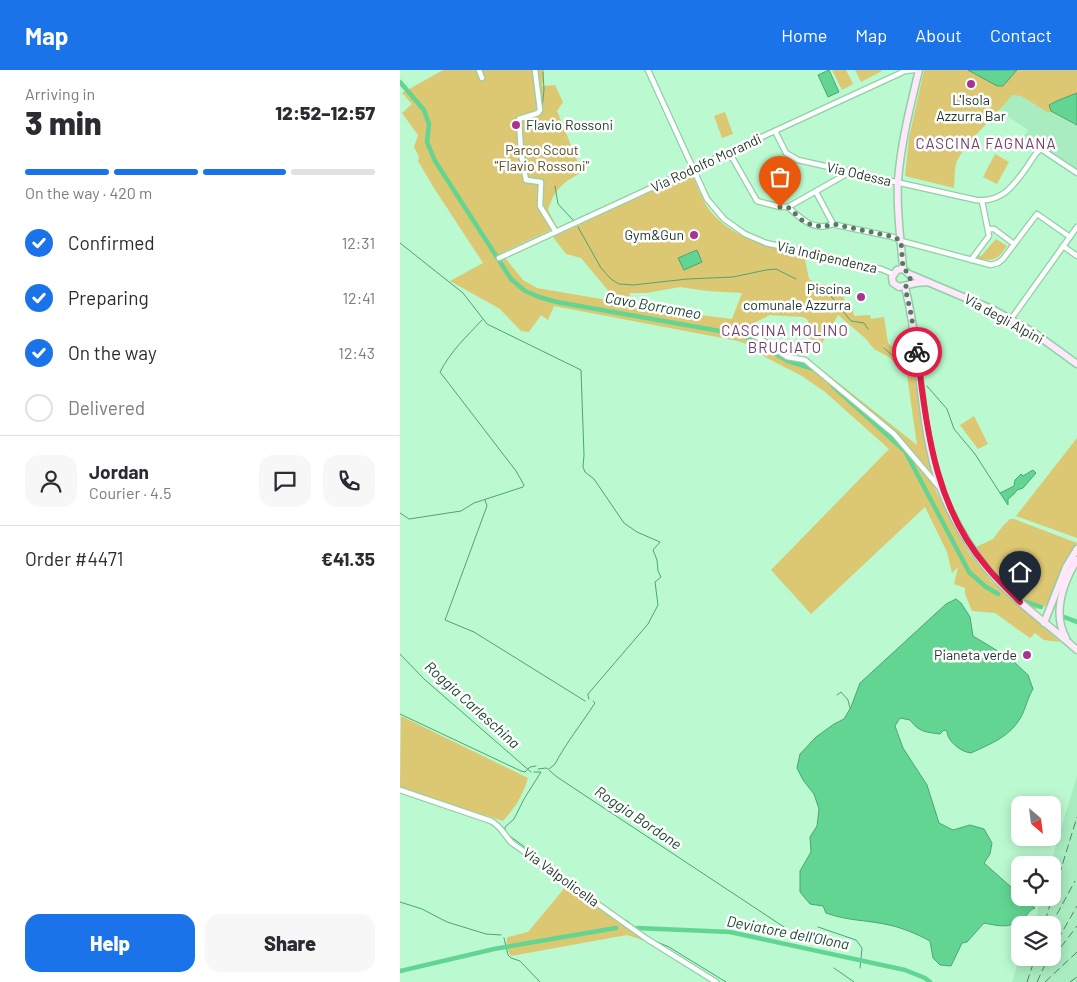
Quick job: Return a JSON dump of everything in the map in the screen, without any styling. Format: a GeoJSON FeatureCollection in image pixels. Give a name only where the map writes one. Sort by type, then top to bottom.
{"type":"FeatureCollection","features":[{"type":"Feature","properties":{"kind":"main road"},"geometry":{"type":"LineString","coordinates":[[919,70],[902,144],[898,182],[898,215],[903,269],[909,274],[910,279],[906,286],[927,428],[942,491],[957,522],[985,566],[1001,583],[1077,650]]}},
{"type":"Feature","properties":{"kind":"main road"},"geometry":{"type":"LineString","coordinates":[[903,269],[897,270],[893,274],[893,283],[899,287],[928,282]]}},
{"type":"Feature","properties":{"kind":"main road","name":"Via degli Alpini"},"geometry":{"type":"LineString","coordinates":[[909,274],[983,305],[1011,319],[1033,332],[1077,364]]}},
{"type":"Feature","properties":{"kind":"main road"},"geometry":{"type":"LineString","coordinates":[[1047,624],[1052,603],[1069,560],[1077,549]]}},
{"type":"Feature","properties":{"kind":"main road"},"geometry":{"type":"LineString","coordinates":[[1047,624],[1056,621],[1062,595],[1077,560]]}},
{"type":"Feature","properties":{"kind":"main road"},"geometry":{"type":"LineString","coordinates":[[1034,613],[1044,610],[1052,603]]}},
{"type":"Feature","properties":{"kind":"main road"},"geometry":{"type":"LineString","coordinates":[[1059,612],[1060,625],[1068,642]]}},
{"type":"Feature","properties":{"kind":"street"},"geometry":{"type":"LineString","coordinates":[[479,70],[482,78]]}},
{"type":"Feature","properties":{"kind":"street"},"geometry":{"type":"LineString","coordinates":[[535,70],[540,110],[538,113],[519,119],[521,153],[526,180],[528,182],[540,182],[540,206],[556,232]]}},
{"type":"Feature","properties":{"kind":"street","name":"Via Indipendenza"},"geometry":{"type":"LineString","coordinates":[[648,70],[707,198],[712,207],[724,219],[745,234],[775,245],[882,269],[893,274]]}},
{"type":"Feature","properties":{"kind":"street","name":"Via Rodolfo Morandi"},"geometry":{"type":"LineString","coordinates":[[499,258],[905,72],[914,70]]}},
{"type":"Feature","properties":{"kind":"street","name":"Via Odessa"},"geometry":{"type":"LineString","coordinates":[[775,131],[786,153],[793,158],[982,201]]}},
{"type":"Feature","properties":{"kind":"street"},"geometry":{"type":"LineString","coordinates":[[971,260],[988,239],[988,229],[982,201],[1000,196],[1008,191],[1041,149],[1077,173]]}},
{"type":"Feature","properties":{"kind":"street"},"geometry":{"type":"LineString","coordinates":[[729,152],[757,201],[780,207],[788,207],[850,172]]}},
{"type":"Feature","properties":{"kind":"street"},"geometry":{"type":"LineString","coordinates":[[816,192],[833,224]]}},
{"type":"Feature","properties":{"kind":"street"},"geometry":{"type":"LineString","coordinates":[[788,207],[804,222],[810,224],[823,227],[833,224],[894,237],[901,241],[991,264],[998,263],[1037,214],[1070,237]]}},
{"type":"Feature","properties":{"kind":"street"},"geometry":{"type":"LineString","coordinates":[[1011,319],[1077,227]]}},
{"type":"Feature","properties":{"kind":"street"},"geometry":{"type":"LineString","coordinates":[[988,229],[994,229],[1014,244]]}},
{"type":"Feature","properties":{"kind":"street"},"geometry":{"type":"LineString","coordinates":[[1063,246],[1077,256]]}},
{"type":"Feature","properties":{"kind":"street"},"geometry":{"type":"LineString","coordinates":[[756,336],[787,357],[805,360],[894,434],[942,491]]}},
{"type":"Feature","properties":{"kind":"street","name":"Via Valpolicella"},"geometry":{"type":"LineString","coordinates":[[400,790],[496,824],[512,843],[647,939],[716,982]]}},
{"type":"Feature","properties":{"kind":"shaded area"},"geometry":{"type":"Polygon","coordinates":[[[829,70],[839,92],[828,97],[818,75],[829,70]]]}},
{"type":"Feature","properties":{"kind":"shaded area"},"geometry":{"type":"Polygon","coordinates":[[[968,70],[1017,70],[1003,86],[997,86],[968,70]]]}},
{"type":"Feature","properties":{"kind":"shaded area"},"geometry":{"type":"Polygon","coordinates":[[[1077,93],[1077,125],[1051,111],[1049,105],[1077,93]]]}},
{"type":"Feature","properties":{"kind":"shaded area"},"geometry":{"type":"Polygon","coordinates":[[[1012,94],[1021,96],[1047,112],[1051,111],[1077,125],[1077,173],[1023,138],[1028,130],[1000,111],[1012,94]]]}},
{"type":"Feature","properties":{"kind":"shaded area"},"geometry":{"type":"Polygon","coordinates":[[[697,250],[702,262],[684,270],[678,258],[697,250]]]}},
{"type":"Feature","properties":{"kind":"shaded area"},"geometry":{"type":"Polygon","coordinates":[[[1033,470],[1036,473],[1023,488],[1017,490],[1008,499],[1008,505],[1000,493],[1014,486],[1015,480],[1021,474],[1023,476],[1033,470]]]}},
{"type":"Feature","properties":{"kind":"shaded area"},"geometry":{"type":"Polygon","coordinates":[[[956,599],[961,603],[970,617],[973,636],[1011,659],[1028,675],[1033,689],[1023,714],[1011,730],[992,743],[971,753],[963,751],[955,745],[949,739],[947,731],[944,730],[940,734],[926,732],[916,727],[910,720],[900,718],[895,726],[903,748],[927,785],[939,823],[953,830],[970,825],[984,829],[992,843],[990,854],[984,863],[1011,887],[1011,906],[1033,906],[1035,908],[1026,916],[1011,916],[1011,924],[999,926],[984,923],[967,942],[962,943],[951,966],[940,965],[933,958],[930,941],[920,936],[894,926],[842,918],[826,913],[823,906],[810,904],[800,892],[800,871],[811,852],[810,837],[817,826],[819,809],[814,794],[803,780],[797,768],[800,754],[816,737],[844,719],[851,707],[860,683],[946,604],[956,599]]]}},
{"type":"Feature","properties":{"kind":"shaded area"},"geometry":{"type":"Polygon","coordinates":[[[1077,776],[1077,982],[1012,982],[1017,966],[1061,966],[1061,916],[1036,916],[1039,906],[1061,906],[1061,856],[1053,856],[1056,846],[1061,846],[1061,829],[1077,776]]]}},
{"type":"Feature","properties":{"kind":"green space","name":"Parco Scout \"Flavio Rossoni\""},"geometry":{"type":"Polygon","coordinates":[[[443,70],[544,70],[542,86],[555,85],[563,102],[557,111],[582,172],[560,187],[554,196],[548,210],[557,227],[501,253],[523,280],[537,288],[607,300],[610,298],[611,294],[581,258],[566,254],[553,237],[690,173],[708,208],[717,219],[752,240],[804,255],[809,279],[816,283],[844,288],[844,305],[852,305],[854,316],[870,315],[871,319],[884,317],[888,343],[913,365],[936,491],[958,534],[969,553],[991,581],[1060,642],[1044,640],[1035,633],[1030,638],[995,613],[972,611],[965,594],[965,588],[954,584],[958,567],[952,573],[947,552],[925,507],[811,614],[771,570],[889,449],[825,392],[802,376],[765,357],[755,347],[738,341],[554,306],[548,320],[541,315],[529,332],[521,331],[500,309],[450,281],[483,263],[418,161],[419,157],[414,147],[418,135],[402,113],[412,104],[402,93],[443,70]],[[680,287],[646,293],[630,293],[629,306],[732,319],[742,293],[707,291],[680,287]],[[770,315],[756,322],[755,338],[788,359],[809,364],[811,361],[917,445],[907,375],[889,357],[874,349],[865,338],[838,315],[820,347],[806,335],[808,320],[803,317],[770,315]]]}},
{"type":"Feature","properties":{"kind":"green space"},"geometry":{"type":"Polygon","coordinates":[[[832,70],[846,70],[853,84],[842,90],[832,70]]]}},
{"type":"Feature","properties":{"kind":"green space"},"geometry":{"type":"Polygon","coordinates":[[[855,70],[881,70],[882,71],[861,82],[855,70]]]}},
{"type":"Feature","properties":{"kind":"green space"},"geometry":{"type":"Polygon","coordinates":[[[924,70],[1077,70],[1077,124],[1047,112],[1021,96],[1012,95],[962,152],[956,164],[954,188],[905,176],[909,138],[924,70]]]}},
{"type":"Feature","properties":{"kind":"green space"},"geometry":{"type":"Polygon","coordinates":[[[725,112],[733,134],[722,138],[714,116],[725,112]]]}},
{"type":"Feature","properties":{"kind":"green space"},"geometry":{"type":"Polygon","coordinates":[[[995,154],[1009,162],[997,184],[983,177],[995,154]]]}},
{"type":"Feature","properties":{"kind":"green space"},"geometry":{"type":"Polygon","coordinates":[[[996,239],[1007,246],[1001,254],[988,260],[978,259],[977,257],[981,256],[996,239]]]}},
{"type":"Feature","properties":{"kind":"green space"},"geometry":{"type":"Polygon","coordinates":[[[974,416],[988,444],[978,449],[960,425],[974,416]]]}},
{"type":"Feature","properties":{"kind":"green space"},"geometry":{"type":"Polygon","coordinates":[[[1077,438],[1077,538],[1016,516],[1077,438]]]}},
{"type":"Feature","properties":{"kind":"green space"},"geometry":{"type":"Polygon","coordinates":[[[1010,519],[1077,543],[1063,564],[1049,603],[1042,608],[1033,609],[988,564],[976,547],[993,539],[1010,519]]]}},
{"type":"Feature","properties":{"kind":"green space"},"geometry":{"type":"Polygon","coordinates":[[[401,716],[528,778],[518,801],[503,821],[400,787],[401,716]]]}},
{"type":"Feature","properties":{"kind":"green space"},"geometry":{"type":"Polygon","coordinates":[[[567,885],[645,941],[627,935],[511,956],[507,946],[508,937],[528,932],[567,885]]]}},
{"type":"Feature","properties":{"kind":"waterway"},"geometry":{"type":"LineString","coordinates":[[542,108],[543,72]]}},
{"type":"Feature","properties":{"kind":"waterway","name":"Cavo Borromeo"},"geometry":{"type":"LineString","coordinates":[[400,82],[424,110],[429,124],[427,142],[435,161],[511,279],[525,291],[557,302],[742,335],[788,361],[814,369]]}},
{"type":"Feature","properties":{"kind":"waterway"},"geometry":{"type":"LineString","coordinates":[[555,186],[558,204],[573,220]]}},
{"type":"Feature","properties":{"kind":"waterway"},"geometry":{"type":"LineString","coordinates":[[578,227],[601,268],[611,279],[619,284],[633,285],[687,279],[733,277],[776,269],[796,279]]}},
{"type":"Feature","properties":{"kind":"waterway","name":"Roggia Bordone"},"geometry":{"type":"LineString","coordinates":[[400,243],[463,293],[487,324],[581,370],[583,467],[585,472],[594,479],[624,523],[637,532],[660,542],[653,550],[661,577],[655,582],[658,605],[648,624],[588,694],[589,699]]}},
{"type":"Feature","properties":{"kind":"waterway"},"geometry":{"type":"LineString","coordinates":[[810,286],[830,295],[851,321],[864,323],[868,329]]}},
{"type":"Feature","properties":{"kind":"waterway"},"geometry":{"type":"LineString","coordinates":[[400,513],[409,519],[461,511],[474,503],[523,487],[524,485],[516,471],[440,372],[454,351],[482,320]]}},
{"type":"Feature","properties":{"kind":"waterway"},"geometry":{"type":"LineString","coordinates":[[884,348],[911,372]]}},
{"type":"Feature","properties":{"kind":"waterway","name":"Cavo Borromeo"},"geometry":{"type":"LineString","coordinates":[[833,386],[905,451],[969,572],[986,587],[998,594]]}},
{"type":"Feature","properties":{"kind":"waterway"},"geometry":{"type":"LineString","coordinates":[[927,386],[947,409],[954,429],[975,454],[1000,493]]}},
{"type":"Feature","properties":{"kind":"waterway"},"geometry":{"type":"LineString","coordinates":[[485,500],[487,506],[445,620],[474,632],[585,701]]}},
{"type":"Feature","properties":{"kind":"waterway","name":"Cavo Borromeo"},"geometry":{"type":"LineString","coordinates":[[1027,602],[1041,607]]}},
{"type":"Feature","properties":{"kind":"waterway","name":"Cavo Borromeo"},"geometry":{"type":"LineString","coordinates":[[1064,617],[1077,622]]}},
{"type":"Feature","properties":{"kind":"waterway","name":"Roggia Carleschina"},"geometry":{"type":"LineString","coordinates":[[400,654],[424,679],[531,772]]}},
{"type":"Feature","properties":{"kind":"waterway"},"geometry":{"type":"LineString","coordinates":[[837,695],[841,692],[848,700],[850,708]]}},
{"type":"Feature","properties":{"kind":"waterway","name":"Roggia Bordone"},"geometry":{"type":"LineString","coordinates":[[549,769],[555,764],[595,703],[593,701]]}},
{"type":"Feature","properties":{"kind":"waterway"},"geometry":{"type":"LineString","coordinates":[[400,714],[521,771],[525,772],[530,767],[536,766]]}},
{"type":"Feature","properties":{"kind":"waterway"},"geometry":{"type":"LineString","coordinates":[[538,769],[548,769]]}},
{"type":"Feature","properties":{"kind":"waterway","name":"Roggia Bordone"},"geometry":{"type":"LineString","coordinates":[[549,770],[787,929]]}},
{"type":"Feature","properties":{"kind":"waterway","name":"Roggia Carleschina"},"geometry":{"type":"LineString","coordinates":[[505,831],[505,827],[514,819],[541,772],[534,772]]}},
{"type":"Feature","properties":{"kind":"waterway","name":"Roggia Carleschina"},"geometry":{"type":"LineString","coordinates":[[507,834],[617,915]]}},
{"type":"Feature","properties":{"kind":"waterway"},"geometry":{"type":"LineString","coordinates":[[400,902],[422,909],[447,922],[486,934],[501,935]]}},
{"type":"Feature","properties":{"kind":"waterway","name":"Roggia Carleschina"},"geometry":{"type":"LineString","coordinates":[[626,920],[637,929]]}},
{"type":"Feature","properties":{"kind":"waterway","name":"Roggia Bordone"},"geometry":{"type":"LineString","coordinates":[[818,927],[856,940],[862,948],[860,968]]}},
{"type":"Feature","properties":{"kind":"waterway","name":"Deviatore dell'Olona"},"geometry":{"type":"LineString","coordinates":[[400,971],[494,949],[616,928]]}},
{"type":"Feature","properties":{"kind":"waterway","name":"Deviatore dell'Olona"},"geometry":{"type":"LineString","coordinates":[[637,928],[730,932],[905,970],[930,982]]}},
{"type":"Feature","properties":{"kind":"waterway"},"geometry":{"type":"LineString","coordinates":[[504,938],[508,955],[520,961],[540,982]]}},
{"type":"Feature","properties":{"kind":"waterway","name":"Roggia Carleschina"},"geometry":{"type":"LineString","coordinates":[[655,941],[669,947],[726,982]]}},
{"type":"Feature","properties":{"kind":"waterway","name":"Roggia Bordone"},"geometry":{"type":"LineString","coordinates":[[834,968],[854,982]]}},
{"type":"Feature","properties":{"kind":"railway"},"geometry":{"type":"LineString","coordinates":[[1047,916],[1077,817]]}},
{"type":"Feature","properties":{"kind":"railway"},"geometry":{"type":"LineString","coordinates":[[1056,916],[1075,881]]}},
{"type":"Feature","properties":{"kind":"railway"},"geometry":{"type":"LineString","coordinates":[[1061,934],[1077,906]]}},
{"type":"Feature","properties":{"kind":"railway"},"geometry":{"type":"LineString","coordinates":[[1061,947],[1077,926]]}},
{"type":"Feature","properties":{"kind":"railway"},"geometry":{"type":"LineString","coordinates":[[1045,982],[1077,952]]}},
{"type":"Feature","properties":{"kind":"railway"},"geometry":{"type":"LineString","coordinates":[[1027,982],[1032,966]]}},
{"type":"Feature","properties":{"kind":"railway"},"geometry":{"type":"LineString","coordinates":[[1037,982],[1044,966]]}},
{"type":"Feature","properties":{"kind":"railway"},"geometry":{"type":"LineString","coordinates":[[1070,982],[1077,977]]}},
{"type":"Feature","properties":{"kind":"way so far"},"geometry":{"type":"LineString","coordinates":[[780,207],[788,207],[804,222],[810,224],[823,227],[833,224],[894,237],[901,241],[903,269],[910,276],[910,282],[905,287],[917,352]]}},
{"type":"Feature","properties":{"kind":"place","name":"L'Isola Azzurra Bar"},"geometry":{"type":"Point","coordinates":[971,84]}},
{"type":"Feature","properties":{"kind":"place","name":"Flavio Rossoni"},"geometry":{"type":"Point","coordinates":[516,125]}},
{"type":"Feature","properties":{"kind":"place","name":"Gym&Gun"},"geometry":{"type":"Point","coordinates":[694,235]}},
{"type":"Feature","properties":{"kind":"place","name":"Piscina comunale Azzurra"},"geometry":{"type":"Point","coordinates":[861,297]}},
{"type":"Feature","properties":{"kind":"place","name":"Pianeta verde"},"geometry":{"type":"Point","coordinates":[1027,655]}},
{"type":"Feature","properties":{"kind":"district","name":"CASCINA FAGNANA"},"geometry":{"type":"Point","coordinates":[986,144]}},
{"type":"Feature","properties":{"kind":"district","name":"CASCINA MOLINO BRUCIATO"},"geometry":{"type":"Point","coordinates":[785,340]}},
{"type":"Feature","properties":{"kind":"route"},"geometry":{"type":"LineString","coordinates":[[917,352],[929,440],[942,491],[957,522],[985,566],[1020,602]]}}]}
